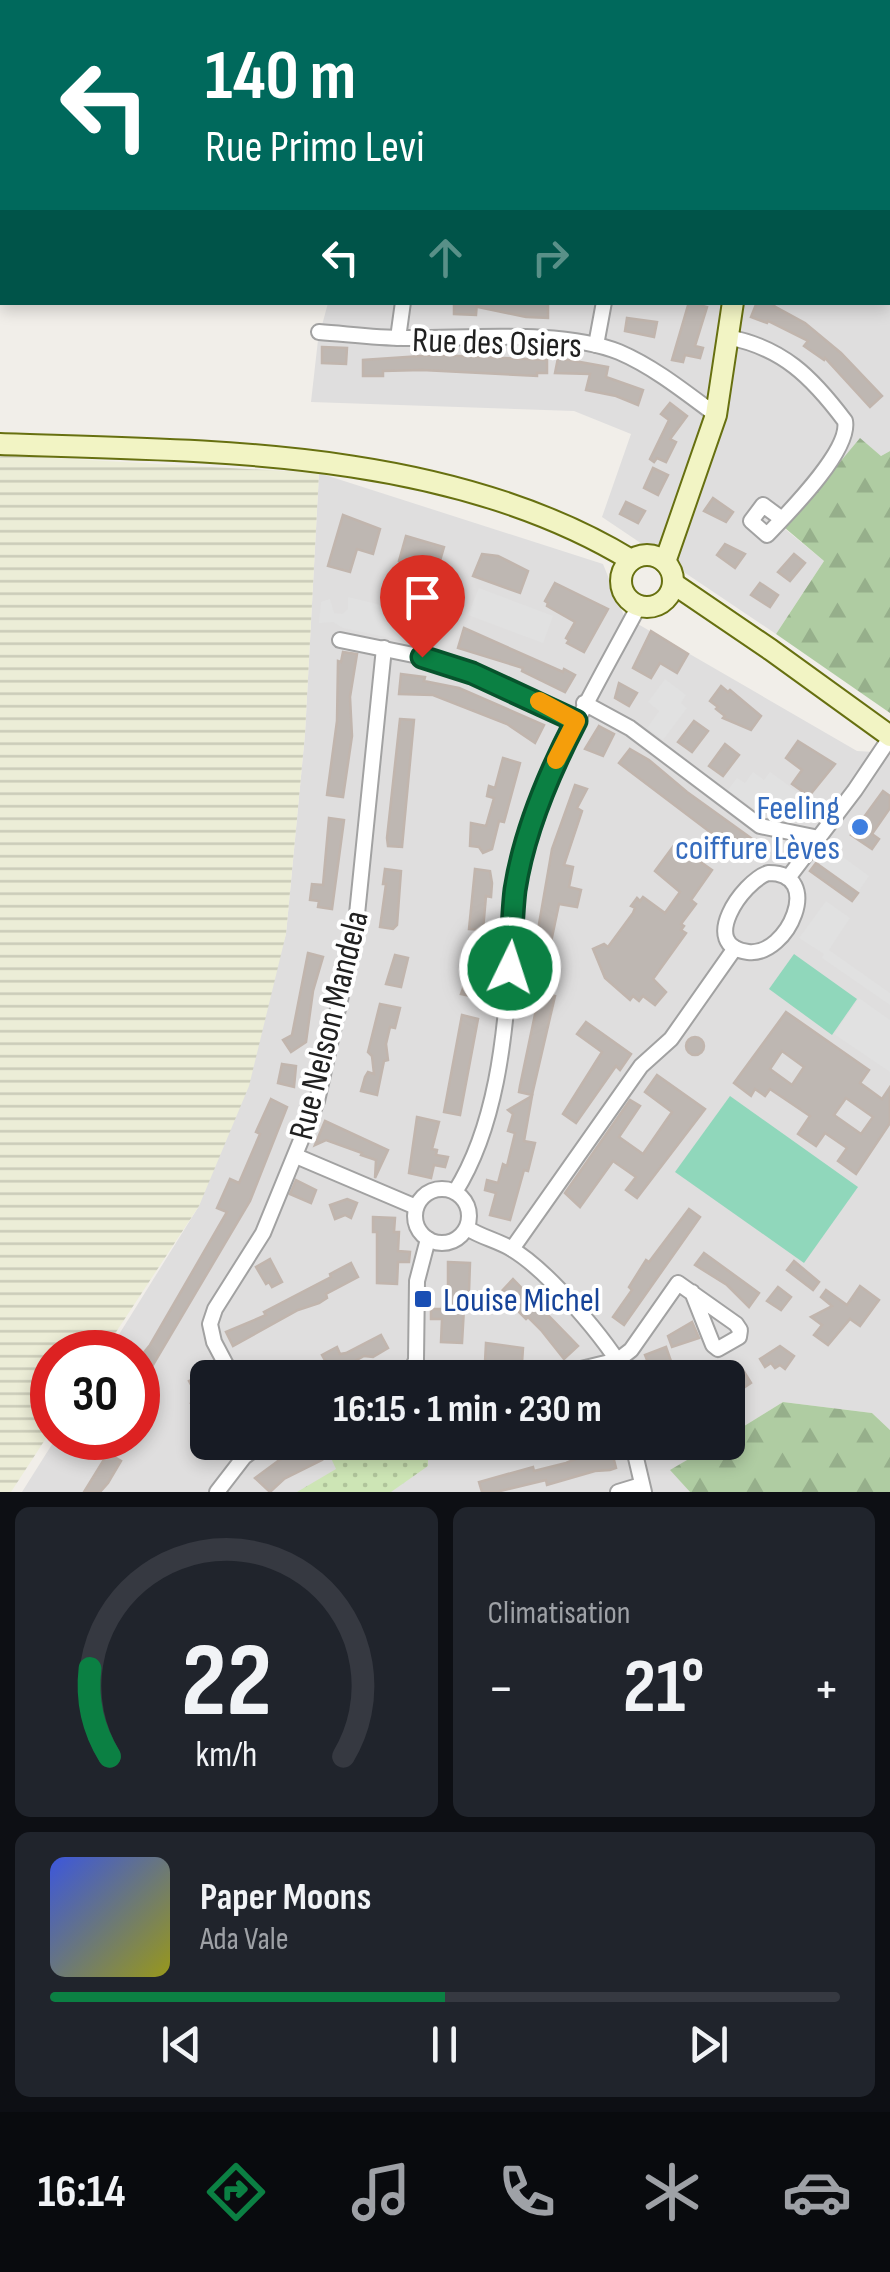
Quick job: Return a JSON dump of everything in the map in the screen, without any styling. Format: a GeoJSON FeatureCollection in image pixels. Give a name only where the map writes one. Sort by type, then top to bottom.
{"type":"FeatureCollection","features":[{"type":"Feature","properties":{"kind":"street"},"geometry":{"type":"LineString","coordinates":[[398,338],[403,305]]}},
{"type":"Feature","properties":{"kind":"street"},"geometry":{"type":"LineString","coordinates":[[596,345],[603,305]]}},
{"type":"Feature","properties":{"kind":"street"},"geometry":{"type":"LineString","coordinates":[[665,562],[716,415],[732,305]]}},
{"type":"Feature","properties":{"kind":"street","name":"Rue des Osiers"},"geometry":{"type":"LineString","coordinates":[[319,332],[398,338],[526,338],[596,345],[618,351],[655,371],[716,415]]}},
{"type":"Feature","properties":{"kind":"street"},"geometry":{"type":"LineString","coordinates":[[727,337],[774,350],[845,421],[847,432],[840,448],[782,518]]}},
{"type":"Feature","properties":{"kind":"street"},"geometry":{"type":"LineString","coordinates":[[0,444],[251,454],[402,474],[526,511],[636,558],[655,556],[665,562],[674,576],[674,584],[659,605],[643,607],[623,592],[622,575],[636,558],[672,539]]}},
{"type":"Feature","properties":{"kind":"street"},"geometry":{"type":"LineString","coordinates":[[674,584],[890,737],[788,878]]}},
{"type":"Feature","properties":{"kind":"street"},"geometry":{"type":"LineString","coordinates":[[455,1192],[466,1174],[492,1097],[510,968],[516,889],[532,826],[552,766],[635,613],[635,604]]}},
{"type":"Feature","properties":{"kind":"street"},"geometry":{"type":"LineString","coordinates":[[340,640],[438,660],[576,721]]}},
{"type":"Feature","properties":{"kind":"street","name":"Rue Nelson Mandela"},"geometry":{"type":"LineString","coordinates":[[224,1360],[210,1324],[215,1309],[263,1233],[317,1100],[355,934],[384,648]]}},
{"type":"Feature","properties":{"kind":"street"},"geometry":{"type":"LineString","coordinates":[[584,704],[630,728],[760,826],[819,838]]}},
{"type":"Feature","properties":{"kind":"street"},"geometry":{"type":"LineString","coordinates":[[768,872],[788,878],[797,889],[799,906],[780,937],[762,951],[736,948],[726,935],[726,918],[749,884],[768,872]]}},
{"type":"Feature","properties":{"kind":"street"},"geometry":{"type":"LineString","coordinates":[[512,1249],[641,1066],[671,1040],[736,948]]}},
{"type":"Feature","properties":{"kind":"street"},"geometry":{"type":"LineString","coordinates":[[296,1156],[416,1207]]}},
{"type":"Feature","properties":{"kind":"street"},"geometry":{"type":"LineString","coordinates":[[436,1189],[455,1192],[466,1203],[470,1220],[467,1228],[454,1240],[428,1239],[416,1225],[416,1207],[436,1189]]}},
{"type":"Feature","properties":{"kind":"street"},"geometry":{"type":"LineString","coordinates":[[467,1228],[512,1249],[555,1287],[618,1360],[631,1350],[678,1283],[692,1292]]}},
{"type":"Feature","properties":{"kind":"street"},"geometry":{"type":"LineString","coordinates":[[414,1360],[417,1282],[428,1239]]}},
{"type":"Feature","properties":{"kind":"street"},"geometry":{"type":"LineString","coordinates":[[217,1492],[242,1460]]}},
{"type":"Feature","properties":{"kind":"street"},"geometry":{"type":"LineString","coordinates":[[618,1492],[642,1489],[639,1460]]}},
{"type":"Feature","properties":{"kind":"shaded area"},"geometry":{"type":"Polygon","coordinates":[[[327,305],[890,305],[890,451],[881,456],[860,439],[785,529],[824,561],[776,634],[602,517],[631,434],[574,411],[311,402],[318,340],[327,305]]]}},
{"type":"Feature","properties":{"kind":"shaded area"},"geometry":{"type":"Polygon","coordinates":[[[319,473],[603,564],[624,616],[857,751],[890,753],[890,1430],[872,1413],[783,1402],[745,1425],[745,1360],[190,1360],[190,1460],[688,1460],[671,1470],[690,1492],[22,1492],[42,1460],[160,1460],[160,1330],[122,1330],[199,1206],[286,934],[305,734],[319,473]]]}},
{"type":"Feature","properties":{"kind":"shaded area"},"geometry":{"type":"Polygon","coordinates":[[[479,588],[553,616],[543,643],[468,615],[479,588]]]}},
{"type":"Feature","properties":{"kind":"shaded area"},"geometry":{"type":"Polygon","coordinates":[[[348,597],[442,620],[438,640],[422,636],[419,644],[343,628],[333,622],[319,623],[321,602],[330,599],[334,613],[342,614],[348,609],[348,597]]]}},
{"type":"Feature","properties":{"kind":"shaded area"},"geometry":{"type":"Polygon","coordinates":[[[665,679],[686,695],[681,703],[687,708],[663,740],[647,728],[659,711],[648,702],[665,679]]]}},
{"type":"Feature","properties":{"kind":"shaded area"},"geometry":{"type":"Polygon","coordinates":[[[753,772],[764,780],[770,772],[804,797],[798,805],[806,811],[799,820],[788,812],[782,820],[758,802],[753,808],[728,790],[737,778],[745,783],[753,772]]]}},
{"type":"Feature","properties":{"kind":"shaded area"},"geometry":{"type":"Polygon","coordinates":[[[828,846],[869,876],[852,901],[811,871],[828,846]]]}},
{"type":"Feature","properties":{"kind":"shaded area"},"geometry":{"type":"Polygon","coordinates":[[[826,901],[850,918],[829,950],[890,993],[890,1005],[799,938],[826,901]]]}},
{"type":"Feature","properties":{"kind":"shaded area"},"geometry":{"type":"Polygon","coordinates":[[[859,998],[890,1020],[890,1072],[834,1034],[859,998]]]}},
{"type":"Feature","properties":{"kind":"green space"},"geometry":{"type":"Polygon","coordinates":[[[860,438],[881,456],[890,451],[890,713],[776,634],[824,561],[785,528],[860,438]]]}},
{"type":"Feature","properties":{"kind":"green space"},"geometry":{"type":"Polygon","coordinates":[[[0,455],[319,473],[305,734],[286,934],[249,1086],[199,1206],[117,1330],[30,1330],[32,1460],[11,1492],[0,1492],[0,455]]]}},
{"type":"Feature","properties":{"kind":"green space"},"geometry":{"type":"Polygon","coordinates":[[[794,954],[857,999],[832,1035],[769,989],[794,954]]]}},
{"type":"Feature","properties":{"kind":"green space"},"geometry":{"type":"Polygon","coordinates":[[[730,1096],[858,1187],[804,1263],[675,1172],[730,1096]]]}},
{"type":"Feature","properties":{"kind":"green space"},"geometry":{"type":"Polygon","coordinates":[[[783,1402],[872,1413],[890,1430],[890,1492],[690,1492],[670,1470],[687,1460],[745,1460],[745,1425],[783,1402]]]}},
{"type":"Feature","properties":{"kind":"green space"},"geometry":{"type":"Polygon","coordinates":[[[332,1460],[428,1460],[428,1466],[391,1492],[297,1492],[336,1469],[332,1460]]]}},
{"type":"Feature","properties":{"kind":"building"},"geometry":{"type":"Polygon","coordinates":[[[454,305],[477,305],[476,315],[454,314],[454,305]]]}},
{"type":"Feature","properties":{"kind":"building"},"geometry":{"type":"Polygon","coordinates":[[[548,305],[548,318],[526,317],[478,307],[548,305]]]}},
{"type":"Feature","properties":{"kind":"building"},"geometry":{"type":"Polygon","coordinates":[[[688,305],[707,307],[695,346],[703,348],[700,358],[685,355],[683,362],[672,360],[688,305]]]}},
{"type":"Feature","properties":{"kind":"building"},"geometry":{"type":"Polygon","coordinates":[[[756,305],[774,305],[805,323],[882,396],[870,407],[825,358],[804,346],[808,341],[751,317],[756,305]]]}},
{"type":"Feature","properties":{"kind":"building"},"geometry":{"type":"Polygon","coordinates":[[[627,318],[657,322],[654,337],[625,331],[627,318]]]}},
{"type":"Feature","properties":{"kind":"building"},"geometry":{"type":"Polygon","coordinates":[[[322,347],[347,348],[346,364],[322,363],[322,347]]]}},
{"type":"Feature","properties":{"kind":"building"},"geometry":{"type":"Polygon","coordinates":[[[436,355],[547,360],[547,373],[537,376],[422,370],[363,376],[363,360],[436,355]]]}},
{"type":"Feature","properties":{"kind":"building"},"geometry":{"type":"Polygon","coordinates":[[[558,358],[608,367],[606,377],[643,390],[638,405],[586,390],[590,374],[555,373],[558,358]]]}},
{"type":"Feature","properties":{"kind":"building"},"geometry":{"type":"Polygon","coordinates":[[[670,403],[687,416],[670,439],[676,442],[666,462],[657,458],[654,462],[650,459],[669,420],[661,414],[670,403]]]}},
{"type":"Feature","properties":{"kind":"building"},"geometry":{"type":"Polygon","coordinates":[[[653,468],[668,475],[658,495],[644,488],[653,468]]]}},
{"type":"Feature","properties":{"kind":"building"},"geometry":{"type":"Polygon","coordinates":[[[713,498],[733,512],[726,522],[704,511],[713,498]]]}},
{"type":"Feature","properties":{"kind":"building"},"geometry":{"type":"Polygon","coordinates":[[[626,502],[645,511],[638,523],[620,514],[626,502]]]}},
{"type":"Feature","properties":{"kind":"building"},"geometry":{"type":"Polygon","coordinates":[[[343,515],[380,529],[373,554],[357,549],[350,572],[328,566],[343,515]]]}},
{"type":"Feature","properties":{"kind":"building"},"geometry":{"type":"Polygon","coordinates":[[[406,536],[444,547],[429,598],[407,592],[414,566],[399,561],[406,536]]]}},
{"type":"Feature","properties":{"kind":"building"},"geometry":{"type":"Polygon","coordinates":[[[725,544],[745,554],[735,568],[717,555],[725,544]]]}},
{"type":"Feature","properties":{"kind":"building"},"geometry":{"type":"Polygon","coordinates":[[[482,554],[498,556],[528,571],[520,593],[473,576],[482,554]]]}},
{"type":"Feature","properties":{"kind":"building"},"geometry":{"type":"Polygon","coordinates":[[[794,554],[805,563],[790,581],[778,572],[794,554]]]}},
{"type":"Feature","properties":{"kind":"building"},"geometry":{"type":"Polygon","coordinates":[[[555,583],[608,609],[584,652],[567,643],[575,622],[547,606],[545,601],[555,583]]]}},
{"type":"Feature","properties":{"kind":"building"},"geometry":{"type":"Polygon","coordinates":[[[760,583],[778,595],[770,607],[751,595],[760,583]]]}},
{"type":"Feature","properties":{"kind":"building"},"geometry":{"type":"Polygon","coordinates":[[[464,628],[575,675],[565,692],[522,671],[523,668],[458,648],[464,628]]]}},
{"type":"Feature","properties":{"kind":"building"},"geometry":{"type":"Polygon","coordinates":[[[651,631],[688,654],[677,673],[660,663],[651,678],[633,668],[651,631]]]}},
{"type":"Feature","properties":{"kind":"building"},"geometry":{"type":"Polygon","coordinates":[[[343,652],[357,654],[350,697],[352,736],[343,797],[327,795],[337,721],[338,661],[341,662],[343,652]]]}},
{"type":"Feature","properties":{"kind":"building"},"geometry":{"type":"Polygon","coordinates":[[[401,674],[459,688],[544,725],[535,743],[507,724],[433,695],[399,694],[401,674]]]}},
{"type":"Feature","properties":{"kind":"building"},"geometry":{"type":"Polygon","coordinates":[[[619,683],[637,693],[629,706],[615,698],[619,683]]]}},
{"type":"Feature","properties":{"kind":"building"},"geometry":{"type":"Polygon","coordinates":[[[721,686],[761,716],[751,730],[723,718],[710,701],[721,686]]]}},
{"type":"Feature","properties":{"kind":"building"},"geometry":{"type":"Polygon","coordinates":[[[400,719],[414,720],[402,847],[388,846],[387,838],[400,719]]]}},
{"type":"Feature","properties":{"kind":"building"},"geometry":{"type":"Polygon","coordinates":[[[694,721],[708,731],[692,752],[678,742],[694,721]]]}},
{"type":"Feature","properties":{"kind":"building"},"geometry":{"type":"Polygon","coordinates":[[[599,726],[614,734],[603,756],[585,749],[599,726]]]}},
{"type":"Feature","properties":{"kind":"building"},"geometry":{"type":"Polygon","coordinates":[[[798,741],[835,764],[809,796],[792,784],[802,770],[786,758],[798,741]]]}},
{"type":"Feature","properties":{"kind":"building"},"geometry":{"type":"Polygon","coordinates":[[[725,744],[739,755],[723,776],[709,766],[725,744]]]}},
{"type":"Feature","properties":{"kind":"building"},"geometry":{"type":"Polygon","coordinates":[[[630,749],[751,838],[753,843],[743,857],[619,763],[630,749]]]}},
{"type":"Feature","properties":{"kind":"building"},"geometry":{"type":"Polygon","coordinates":[[[503,758],[520,763],[504,822],[499,821],[492,849],[483,853],[479,847],[470,846],[471,823],[486,826],[494,798],[487,796],[489,786],[495,788],[503,758]]]}},
{"type":"Feature","properties":{"kind":"building"},"geometry":{"type":"Polygon","coordinates":[[[575,785],[587,789],[577,808],[582,811],[564,865],[573,867],[569,887],[581,890],[577,907],[559,904],[551,942],[522,935],[522,929],[538,930],[552,849],[575,785]]]}},
{"type":"Feature","properties":{"kind":"building"},"geometry":{"type":"Polygon","coordinates":[[[883,791],[890,796],[890,808],[872,834],[879,839],[872,849],[851,835],[883,791]]]}},
{"type":"Feature","properties":{"kind":"building"},"geometry":{"type":"Polygon","coordinates":[[[329,818],[344,820],[332,909],[318,907],[319,901],[310,900],[312,884],[323,885],[329,818]]]}},
{"type":"Feature","properties":{"kind":"building"},"geometry":{"type":"Polygon","coordinates":[[[675,844],[712,870],[691,900],[696,904],[681,924],[686,933],[653,979],[666,992],[655,1005],[643,996],[639,1001],[633,996],[630,1000],[605,978],[593,949],[604,944],[608,947],[633,913],[635,908],[631,906],[637,898],[640,901],[643,897],[665,913],[680,892],[655,871],[675,844]]]}},
{"type":"Feature","properties":{"kind":"building"},"geometry":{"type":"Polygon","coordinates":[[[816,863],[858,893],[852,901],[810,871],[816,863]]]}},
{"type":"Feature","properties":{"kind":"building"},"geometry":{"type":"Polygon","coordinates":[[[385,869],[401,871],[397,925],[393,929],[380,927],[385,869]]]}},
{"type":"Feature","properties":{"kind":"building"},"geometry":{"type":"Polygon","coordinates":[[[475,869],[490,871],[492,883],[491,897],[486,896],[483,930],[469,929],[475,869]]]}},
{"type":"Feature","properties":{"kind":"building"},"geometry":{"type":"Polygon","coordinates":[[[308,953],[323,957],[313,991],[306,1042],[291,1052],[283,1040],[292,1035],[308,953]]]}},
{"type":"Feature","properties":{"kind":"building"},"geometry":{"type":"Polygon","coordinates":[[[395,955],[408,958],[401,987],[386,984],[395,955]]]}},
{"type":"Feature","properties":{"kind":"building"},"geometry":{"type":"Polygon","coordinates":[[[469,972],[486,976],[480,998],[461,994],[469,972]]]}},
{"type":"Feature","properties":{"kind":"building"},"geometry":{"type":"Polygon","coordinates":[[[543,992],[555,996],[532,1095],[519,1092],[543,992]]]}},
{"type":"Feature","properties":{"kind":"building"},"geometry":{"type":"Polygon","coordinates":[[[380,1004],[400,1008],[395,1028],[390,1027],[388,1060],[384,1061],[377,1095],[361,1091],[368,1072],[374,1074],[368,1052],[380,1004]]]}},
{"type":"Feature","properties":{"kind":"building"},"geometry":{"type":"Polygon","coordinates":[[[786,1012],[869,1070],[860,1083],[882,1099],[890,1087],[890,1123],[856,1174],[838,1161],[847,1148],[825,1133],[816,1146],[798,1134],[810,1116],[770,1089],[765,1096],[755,1089],[751,1096],[734,1083],[786,1012]],[[782,1051],[770,1069],[792,1085],[804,1067],[782,1051]],[[846,1098],[834,1115],[861,1134],[873,1117],[846,1098]]]}},
{"type":"Feature","properties":{"kind":"building"},"geometry":{"type":"Polygon","coordinates":[[[462,1015],[478,1019],[460,1115],[444,1112],[462,1015]]]}},
{"type":"Feature","properties":{"kind":"building"},"geometry":{"type":"Polygon","coordinates":[[[586,1022],[631,1054],[620,1070],[616,1066],[576,1123],[563,1114],[602,1052],[577,1034],[586,1022]]]}},
{"type":"Feature","properties":{"kind":"building"},"geometry":{"type":"Polygon","coordinates":[[[695,1037],[704,1046],[695,1055],[686,1046],[695,1037]]]}},
{"type":"Feature","properties":{"kind":"building"},"geometry":{"type":"Polygon","coordinates":[[[282,1064],[296,1066],[294,1087],[278,1083],[282,1064]]]}},
{"type":"Feature","properties":{"kind":"building"},"geometry":{"type":"Polygon","coordinates":[[[657,1075],[705,1109],[637,1198],[626,1190],[636,1177],[613,1161],[580,1207],[565,1193],[630,1100],[640,1106],[619,1137],[643,1154],[672,1112],[645,1092],[657,1075]]]}},
{"type":"Feature","properties":{"kind":"building"},"geometry":{"type":"Polygon","coordinates":[[[532,1096],[524,1141],[535,1143],[528,1171],[524,1170],[510,1220],[490,1215],[496,1193],[485,1190],[487,1180],[498,1183],[503,1164],[507,1166],[515,1133],[508,1131],[513,1114],[508,1110],[532,1096]]]}},
{"type":"Feature","properties":{"kind":"building"},"geometry":{"type":"Polygon","coordinates":[[[271,1099],[287,1107],[250,1201],[160,1353],[159,1330],[227,1212],[217,1208],[230,1179],[239,1183],[260,1134],[256,1132],[271,1099]]]}},
{"type":"Feature","properties":{"kind":"building"},"geometry":{"type":"Polygon","coordinates":[[[417,1117],[439,1122],[432,1149],[437,1150],[436,1155],[448,1157],[445,1167],[434,1165],[431,1178],[409,1173],[417,1117]]]}},
{"type":"Feature","properties":{"kind":"building"},"geometry":{"type":"Polygon","coordinates":[[[325,1121],[388,1150],[375,1178],[376,1160],[326,1140],[315,1145],[325,1121]]]}},
{"type":"Feature","properties":{"kind":"building"},"geometry":{"type":"Polygon","coordinates":[[[296,1180],[316,1190],[311,1203],[290,1194],[296,1180]]]}},
{"type":"Feature","properties":{"kind":"building"},"geometry":{"type":"Polygon","coordinates":[[[347,1199],[357,1203],[351,1218],[345,1215],[335,1219],[330,1205],[347,1199]]]}},
{"type":"Feature","properties":{"kind":"building"},"geometry":{"type":"Polygon","coordinates":[[[689,1209],[700,1217],[624,1325],[613,1317],[632,1290],[629,1287],[689,1209]]]}},
{"type":"Feature","properties":{"kind":"building"},"geometry":{"type":"Polygon","coordinates":[[[373,1217],[395,1218],[398,1251],[410,1252],[409,1262],[398,1262],[397,1284],[377,1283],[377,1232],[373,1232],[373,1217]]]}},
{"type":"Feature","properties":{"kind":"building"},"geometry":{"type":"Polygon","coordinates":[[[704,1253],[759,1293],[749,1307],[727,1285],[695,1265],[704,1253]]]}},
{"type":"Feature","properties":{"kind":"building"},"geometry":{"type":"Polygon","coordinates":[[[270,1259],[282,1282],[272,1287],[256,1267],[270,1259]]]}},
{"type":"Feature","properties":{"kind":"building"},"geometry":{"type":"Polygon","coordinates":[[[794,1261],[819,1282],[813,1290],[787,1270],[794,1261]]]}},
{"type":"Feature","properties":{"kind":"building"},"geometry":{"type":"Polygon","coordinates":[[[448,1262],[470,1263],[462,1343],[441,1342],[442,1319],[431,1319],[431,1309],[442,1309],[443,1290],[448,1290],[448,1262]]]}},
{"type":"Feature","properties":{"kind":"building"},"geometry":{"type":"Polygon","coordinates":[[[351,1263],[358,1277],[326,1294],[327,1298],[319,1303],[298,1310],[233,1346],[226,1332],[266,1315],[264,1312],[351,1263]]]}},
{"type":"Feature","properties":{"kind":"building"},"geometry":{"type":"Polygon","coordinates":[[[513,1279],[578,1346],[564,1359],[541,1330],[500,1293],[513,1279]]]}},
{"type":"Feature","properties":{"kind":"building"},"geometry":{"type":"Polygon","coordinates":[[[860,1286],[879,1300],[860,1326],[850,1319],[828,1345],[814,1335],[822,1325],[811,1317],[832,1306],[821,1297],[826,1290],[847,1305],[860,1286]]]}},
{"type":"Feature","properties":{"kind":"building"},"geometry":{"type":"Polygon","coordinates":[[[778,1287],[791,1297],[781,1310],[767,1301],[778,1287]]]}},
{"type":"Feature","properties":{"kind":"building"},"geometry":{"type":"Polygon","coordinates":[[[692,1322],[699,1338],[672,1347],[668,1336],[692,1322]]]}},
{"type":"Feature","properties":{"kind":"building"},"geometry":{"type":"Polygon","coordinates":[[[381,1335],[388,1348],[373,1357],[357,1360],[325,1360],[322,1355],[337,1347],[340,1354],[381,1335]]]}},
{"type":"Feature","properties":{"kind":"building"},"geometry":{"type":"Polygon","coordinates":[[[486,1343],[523,1348],[522,1360],[485,1360],[486,1343]]]}},
{"type":"Feature","properties":{"kind":"building"},"geometry":{"type":"Polygon","coordinates":[[[780,1346],[794,1356],[785,1369],[780,1365],[775,1368],[771,1363],[765,1367],[760,1359],[780,1346]]]}},
{"type":"Feature","properties":{"kind":"building"},"geometry":{"type":"Polygon","coordinates":[[[666,1347],[671,1360],[647,1360],[645,1355],[666,1347]]]}},
{"type":"Feature","properties":{"kind":"building"},"geometry":{"type":"Polygon","coordinates":[[[104,1460],[121,1461],[100,1492],[84,1492],[104,1460]]]}},
{"type":"Feature","properties":{"kind":"building"},"geometry":{"type":"Polygon","coordinates":[[[322,1460],[284,1479],[270,1492],[255,1478],[278,1461],[322,1460]]]}},
{"type":"Feature","properties":{"kind":"building"},"geometry":{"type":"Polygon","coordinates":[[[614,1460],[616,1468],[547,1485],[546,1480],[496,1492],[482,1492],[479,1482],[533,1467],[534,1471],[566,1463],[614,1460]]]}},
{"type":"Feature","properties":{"kind":"slow traffic"},"geometry":{"type":"LineString","coordinates":[[539,701],[576,721],[556,760]]}},
{"type":"Feature","properties":{"kind":"place","name":"Feeling coiffure Lèves"},"geometry":{"type":"Point","coordinates":[860,827]}},
{"type":"Feature","properties":{"kind":"place","name":"Louise Michel"},"geometry":{"type":"Point","coordinates":[423,1299]}},
{"type":"Feature","properties":{"kind":"route"},"geometry":{"type":"LineString","coordinates":[[422,657],[472,673],[576,721],[552,766],[532,826],[516,889],[510,968]]}}]}
